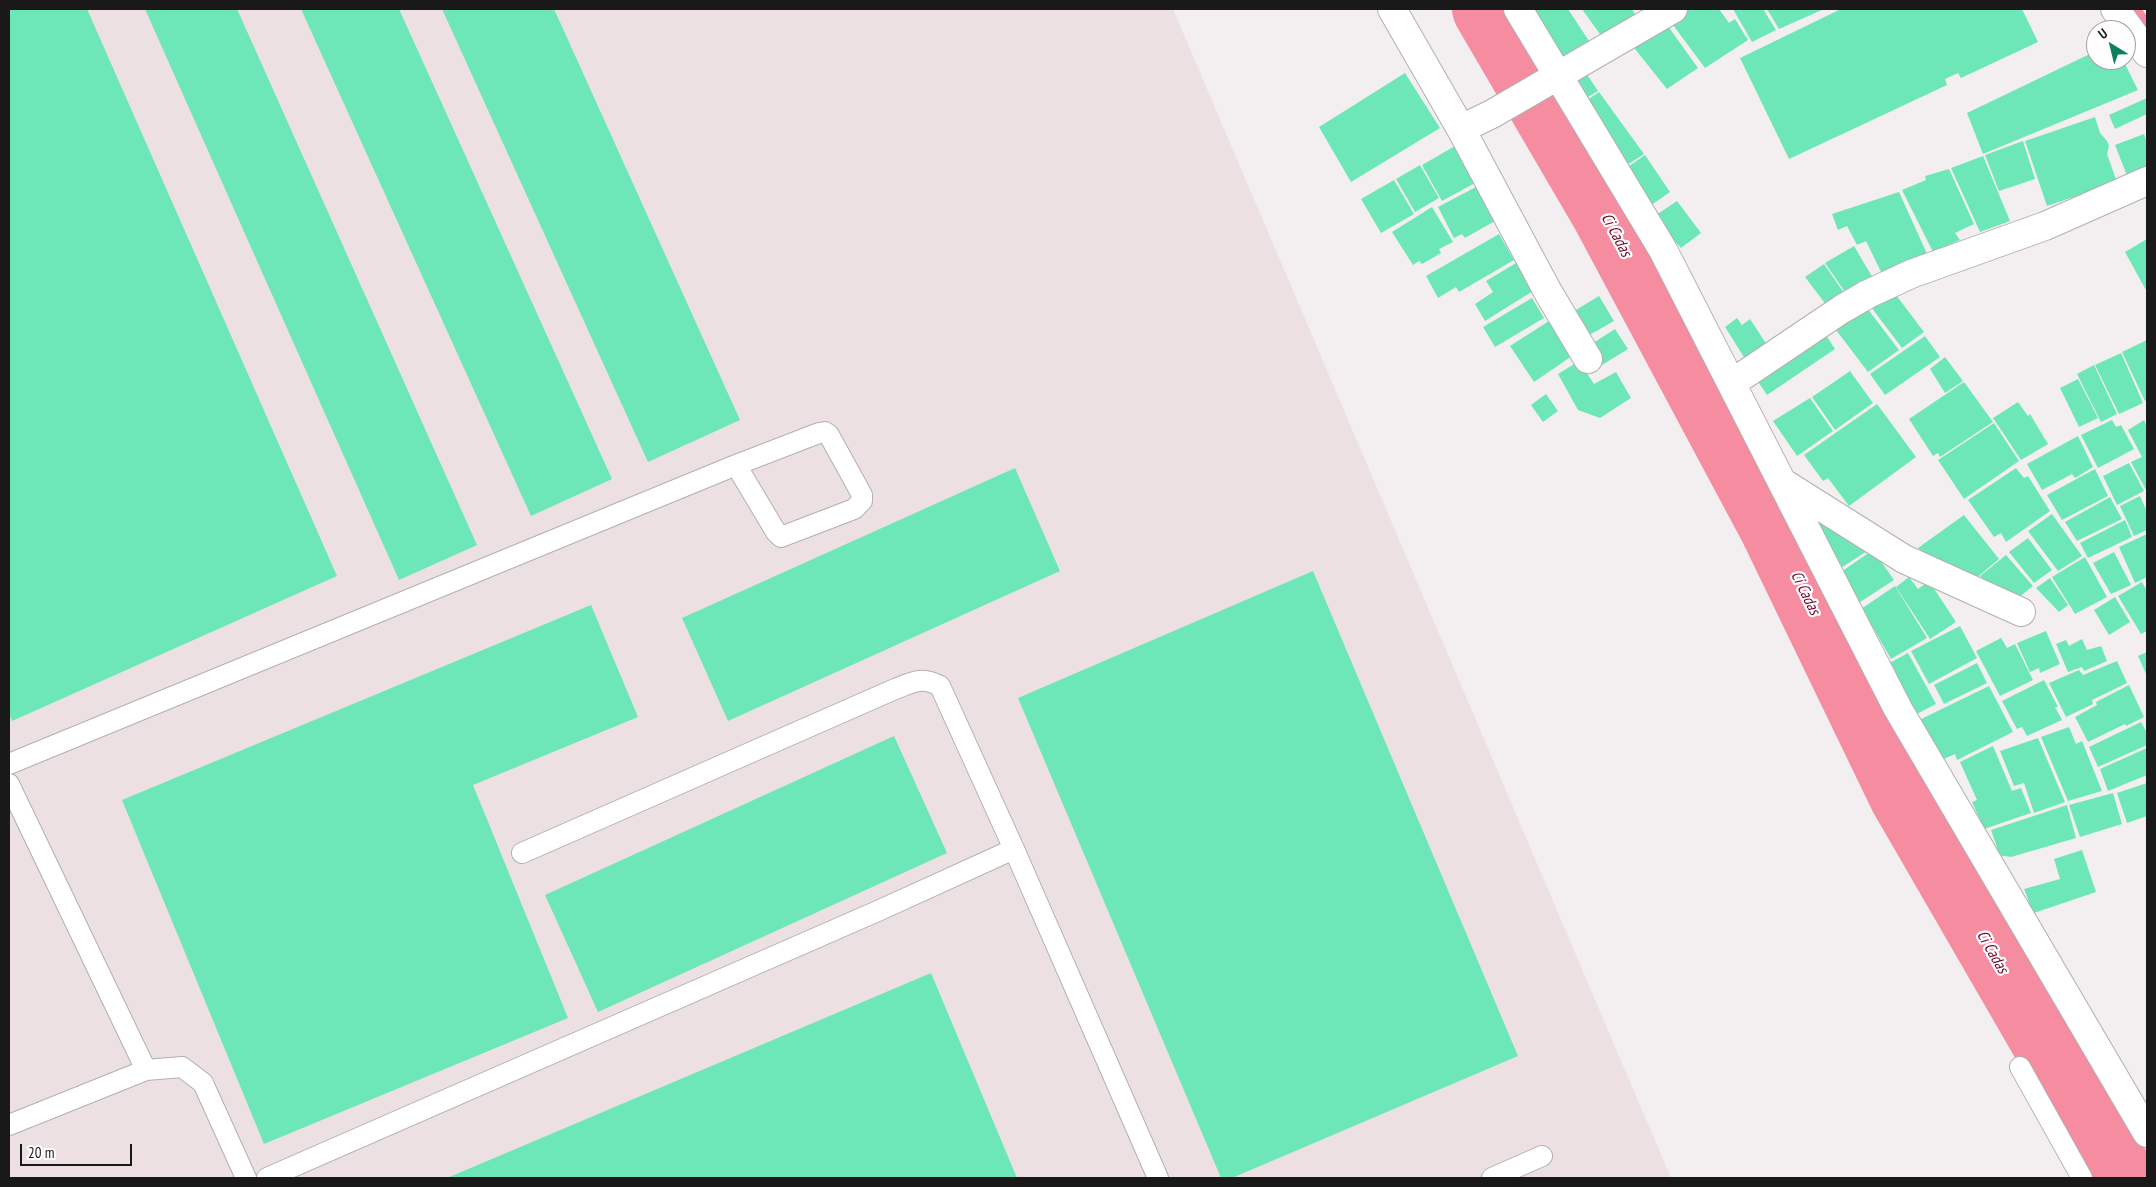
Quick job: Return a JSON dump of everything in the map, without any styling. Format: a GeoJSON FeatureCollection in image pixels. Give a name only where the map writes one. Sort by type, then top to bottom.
{"type":"FeatureCollection","features":[{"type":"Feature","properties":{"kind":"street"},"geometry":{"type":"LineString","coordinates":[[1392,9],[1461,128],[1548,292],[1588,360]]}},
{"type":"Feature","properties":{"kind":"street"},"geometry":{"type":"LineString","coordinates":[[1518,9],[1546,82],[1664,250],[1785,484],[1898,709],[2147,1133]]}},
{"type":"Feature","properties":{"kind":"street"},"geometry":{"type":"LineString","coordinates":[[1461,128],[1492,114],[1673,9]]}},
{"type":"Feature","properties":{"kind":"street"},"geometry":{"type":"LineString","coordinates":[[2115,9],[2147,52]]}},
{"type":"Feature","properties":{"kind":"street"},"geometry":{"type":"LineString","coordinates":[[1732,383],[1842,309],[1868,294],[1911,274],[2045,226],[2147,181]]}},
{"type":"Feature","properties":{"kind":"street"},"geometry":{"type":"LineString","coordinates":[[1785,484],[1904,559],[2021,612]]}},
{"type":"Feature","properties":{"kind":"lane"},"geometry":{"type":"LineString","coordinates":[[9,764],[736,465],[819,433],[825,432],[829,435],[862,495],[862,501],[854,509],[781,537],[776,532],[736,465]]}},
{"type":"Feature","properties":{"kind":"lane"},"geometry":{"type":"LineString","coordinates":[[522,852],[895,689],[920,680],[930,681],[940,686],[1014,849],[1158,1178]]}},
{"type":"Feature","properties":{"kind":"lane"},"geometry":{"type":"LineString","coordinates":[[9,784],[146,1070]]}},
{"type":"Feature","properties":{"kind":"lane"},"geometry":{"type":"LineString","coordinates":[[267,1178],[880,910],[1014,849]]}},
{"type":"Feature","properties":{"kind":"lane"},"geometry":{"type":"LineString","coordinates":[[2020,1066],[2082,1178]]}},
{"type":"Feature","properties":{"kind":"lane"},"geometry":{"type":"LineString","coordinates":[[9,1125],[146,1070],[182,1067],[203,1083],[246,1178]]}},
{"type":"Feature","properties":{"kind":"lane"},"geometry":{"type":"LineString","coordinates":[[1492,1178],[1542,1156]]}},
{"type":"Feature","properties":{"kind":"shaded area"},"geometry":{"type":"Polygon","coordinates":[[[9,9],[1173,9],[1671,1178],[9,1178],[9,9]]]}},
{"type":"Feature","properties":{"kind":"building"},"geometry":{"type":"Polygon","coordinates":[[[9,9],[87,9],[337,576],[12,721],[9,714],[9,9]]]}},
{"type":"Feature","properties":{"kind":"building"},"geometry":{"type":"Polygon","coordinates":[[[145,9],[237,9],[477,545],[399,580],[145,9]]]}},
{"type":"Feature","properties":{"kind":"building"},"geometry":{"type":"Polygon","coordinates":[[[301,9],[399,9],[612,479],[531,516],[301,9]]]}},
{"type":"Feature","properties":{"kind":"building"},"geometry":{"type":"Polygon","coordinates":[[[442,9],[554,9],[740,420],[648,462],[442,9]]]}},
{"type":"Feature","properties":{"kind":"building"},"geometry":{"type":"Polygon","coordinates":[[[1529,9],[1568,9],[1591,44],[1563,60],[1529,9]]]}},
{"type":"Feature","properties":{"kind":"building"},"geometry":{"type":"Polygon","coordinates":[[[1582,9],[1632,9],[1635,14],[1602,37],[1582,9]]]}},
{"type":"Feature","properties":{"kind":"building"},"geometry":{"type":"Polygon","coordinates":[[[1690,9],[1719,9],[1729,23],[1735,19],[1748,40],[1705,68],[1670,21],[1690,9]]]}},
{"type":"Feature","properties":{"kind":"building"},"geometry":{"type":"Polygon","coordinates":[[[1733,9],[1763,9],[1776,30],[1752,42],[1733,9]]]}},
{"type":"Feature","properties":{"kind":"building"},"geometry":{"type":"Polygon","coordinates":[[[1767,9],[1824,9],[1779,29],[1767,9]]]}},
{"type":"Feature","properties":{"kind":"building"},"geometry":{"type":"Polygon","coordinates":[[[1841,9],[2022,9],[2038,42],[1961,78],[1958,73],[1945,79],[1947,85],[1789,159],[1740,58],[1841,9]]]}},
{"type":"Feature","properties":{"kind":"building"},"geometry":{"type":"Polygon","coordinates":[[[1665,22],[1698,68],[1667,89],[1631,44],[1665,22]]]}},
{"type":"Feature","properties":{"kind":"building"},"geometry":{"type":"Polygon","coordinates":[[[2086,56],[2086,70],[2128,70],[2138,90],[1983,154],[1967,113],[2086,56]]]}},
{"type":"Feature","properties":{"kind":"building"},"geometry":{"type":"Polygon","coordinates":[[[1584,70],[1598,91],[1580,102],[1566,82],[1584,70]]]}},
{"type":"Feature","properties":{"kind":"building"},"geometry":{"type":"Polygon","coordinates":[[[1405,73],[1440,128],[1351,182],[1319,127],[1405,73]]]}},
{"type":"Feature","properties":{"kind":"building"},"geometry":{"type":"Polygon","coordinates":[[[1599,92],[1644,154],[1621,169],[1583,103],[1599,92]]]}},
{"type":"Feature","properties":{"kind":"building"},"geometry":{"type":"Polygon","coordinates":[[[2147,98],[2147,114],[2115,129],[2109,115],[2147,98]]]}},
{"type":"Feature","properties":{"kind":"building"},"geometry":{"type":"Polygon","coordinates":[[[2095,117],[2100,133],[2109,146],[2107,154],[2117,182],[2047,206],[2025,141],[2095,117]]]}},
{"type":"Feature","properties":{"kind":"building"},"geometry":{"type":"Polygon","coordinates":[[[2144,134],[2147,142],[2147,171],[2128,178],[2115,145],[2144,134]]]}},
{"type":"Feature","properties":{"kind":"building"},"geometry":{"type":"Polygon","coordinates":[[[2023,141],[2035,179],[1999,191],[1985,155],[2023,141]]]}},
{"type":"Feature","properties":{"kind":"building"},"geometry":{"type":"Polygon","coordinates":[[[1455,146],[1475,183],[1442,201],[1422,165],[1455,146]]]}},
{"type":"Feature","properties":{"kind":"building"},"geometry":{"type":"Polygon","coordinates":[[[1645,155],[1670,192],[1647,208],[1622,171],[1645,155]]]}},
{"type":"Feature","properties":{"kind":"building"},"geometry":{"type":"Polygon","coordinates":[[[1983,156],[2010,221],[1980,232],[1951,168],[1983,156]]]}},
{"type":"Feature","properties":{"kind":"building"},"geometry":{"type":"Polygon","coordinates":[[[1420,165],[1439,198],[1415,212],[1396,179],[1420,165]]]}},
{"type":"Feature","properties":{"kind":"building"},"geometry":{"type":"Polygon","coordinates":[[[1949,169],[1974,224],[1955,233],[1960,240],[1933,252],[1902,190],[1926,180],[1925,176],[1949,169]]]}},
{"type":"Feature","properties":{"kind":"building"},"geometry":{"type":"Polygon","coordinates":[[[1394,180],[1414,214],[1381,233],[1361,199],[1394,180]]]}},
{"type":"Feature","properties":{"kind":"building"},"geometry":{"type":"Polygon","coordinates":[[[1476,187],[1495,221],[1465,238],[1462,234],[1454,238],[1438,207],[1476,187]]]}},
{"type":"Feature","properties":{"kind":"building"},"geometry":{"type":"Polygon","coordinates":[[[1899,192],[1928,256],[1882,274],[1866,241],[1857,245],[1847,226],[1838,230],[1832,214],[1899,192]]]}},
{"type":"Feature","properties":{"kind":"building"},"geometry":{"type":"Polygon","coordinates":[[[1677,201],[1701,233],[1681,248],[1653,217],[1677,201]]]}},
{"type":"Feature","properties":{"kind":"building"},"geometry":{"type":"Polygon","coordinates":[[[1432,207],[1453,242],[1439,249],[1441,253],[1422,264],[1419,261],[1413,265],[1392,232],[1432,207]]]}},
{"type":"Feature","properties":{"kind":"building"},"geometry":{"type":"Polygon","coordinates":[[[1499,234],[1514,260],[1459,292],[1456,287],[1438,298],[1426,276],[1499,234]]]}},
{"type":"Feature","properties":{"kind":"building"},"geometry":{"type":"Polygon","coordinates":[[[2147,239],[2147,292],[2125,252],[2147,239]]]}},
{"type":"Feature","properties":{"kind":"building"},"geometry":{"type":"Polygon","coordinates":[[[1854,246],[1873,278],[1864,285],[1860,281],[1845,292],[1825,263],[1854,246]]]}},
{"type":"Feature","properties":{"kind":"building"},"geometry":{"type":"Polygon","coordinates":[[[1516,263],[1533,291],[1485,321],[1475,304],[1493,292],[1486,281],[1516,263]]]}},
{"type":"Feature","properties":{"kind":"building"},"geometry":{"type":"Polygon","coordinates":[[[1824,264],[1844,293],[1827,306],[1805,277],[1824,264]]]}},
{"type":"Feature","properties":{"kind":"building"},"geometry":{"type":"Polygon","coordinates":[[[1890,287],[1924,332],[1902,348],[1868,303],[1890,287]]]}},
{"type":"Feature","properties":{"kind":"building"},"geometry":{"type":"Polygon","coordinates":[[[1599,296],[1614,321],[1586,337],[1571,313],[1599,296]]]}},
{"type":"Feature","properties":{"kind":"building"},"geometry":{"type":"Polygon","coordinates":[[[1532,298],[1544,318],[1495,347],[1483,327],[1532,298]]]}},
{"type":"Feature","properties":{"kind":"building"},"geometry":{"type":"Polygon","coordinates":[[[1864,304],[1899,350],[1868,372],[1833,326],[1864,304]]]}},
{"type":"Feature","properties":{"kind":"building"},"geometry":{"type":"Polygon","coordinates":[[[1737,318],[1742,325],[1750,319],[1769,348],[1747,362],[1725,327],[1737,318]]]}},
{"type":"Feature","properties":{"kind":"building"},"geometry":{"type":"Polygon","coordinates":[[[1549,321],[1572,356],[1534,382],[1510,346],[1549,321]]]}},
{"type":"Feature","properties":{"kind":"building"},"geometry":{"type":"Polygon","coordinates":[[[1820,326],[1835,349],[1767,395],[1751,371],[1820,326]]]}},
{"type":"Feature","properties":{"kind":"building"},"geometry":{"type":"Polygon","coordinates":[[[1615,329],[1628,349],[1602,365],[1590,345],[1615,329]]]}},
{"type":"Feature","properties":{"kind":"building"},"geometry":{"type":"Polygon","coordinates":[[[1925,336],[1940,357],[1885,395],[1870,374],[1925,336]]]}},
{"type":"Feature","properties":{"kind":"building"},"geometry":{"type":"Polygon","coordinates":[[[2147,340],[2147,400],[2145,401],[2122,352],[2147,340]]]}},
{"type":"Feature","properties":{"kind":"building"},"geometry":{"type":"Polygon","coordinates":[[[2121,353],[2143,403],[2119,414],[2095,365],[2121,353]]]}},
{"type":"Feature","properties":{"kind":"building"},"geometry":{"type":"Polygon","coordinates":[[[1945,357],[1963,381],[1945,393],[1930,369],[1945,357]]]}},
{"type":"Feature","properties":{"kind":"building"},"geometry":{"type":"Polygon","coordinates":[[[1579,361],[1594,384],[1616,372],[1631,398],[1600,418],[1578,410],[1558,374],[1579,361]]]}},
{"type":"Feature","properties":{"kind":"building"},"geometry":{"type":"Polygon","coordinates":[[[2094,365],[2117,414],[2101,422],[2077,374],[2094,365]]]}},
{"type":"Feature","properties":{"kind":"building"},"geometry":{"type":"Polygon","coordinates":[[[1850,371],[1873,403],[1835,430],[1812,397],[1850,371]]]}},
{"type":"Feature","properties":{"kind":"building"},"geometry":{"type":"Polygon","coordinates":[[[2078,379],[2098,418],[2079,427],[2060,388],[2078,379]]]}},
{"type":"Feature","properties":{"kind":"building"},"geometry":{"type":"Polygon","coordinates":[[[1964,382],[1993,422],[1940,457],[1938,453],[1933,456],[1909,419],[1964,382]]]}},
{"type":"Feature","properties":{"kind":"building"},"geometry":{"type":"Polygon","coordinates":[[[1546,394],[1558,411],[1543,422],[1531,405],[1546,394]]]}},
{"type":"Feature","properties":{"kind":"building"},"geometry":{"type":"Polygon","coordinates":[[[1810,398],[1833,431],[1797,456],[1773,421],[1810,398]]]}},
{"type":"Feature","properties":{"kind":"building"},"geometry":{"type":"Polygon","coordinates":[[[2018,402],[2028,416],[2030,414],[2048,444],[2021,460],[1993,418],[2018,402]]]}},
{"type":"Feature","properties":{"kind":"building"},"geometry":{"type":"Polygon","coordinates":[[[1877,404],[1916,457],[1849,506],[1828,478],[1823,481],[1804,455],[1877,404]]]}},
{"type":"Feature","properties":{"kind":"building"},"geometry":{"type":"Polygon","coordinates":[[[2112,420],[2116,427],[2121,425],[2134,449],[2098,468],[2081,435],[2112,420]]]}},
{"type":"Feature","properties":{"kind":"building"},"geometry":{"type":"Polygon","coordinates":[[[2144,420],[2147,426],[2147,492],[2131,462],[2142,457],[2128,430],[2144,420]]]}},
{"type":"Feature","properties":{"kind":"building"},"geometry":{"type":"Polygon","coordinates":[[[1994,423],[2019,461],[1964,499],[1938,460],[1994,423]]]}},
{"type":"Feature","properties":{"kind":"building"},"geometry":{"type":"Polygon","coordinates":[[[2078,436],[2093,467],[2075,478],[2072,474],[2042,490],[2027,464],[2078,436]]]}},
{"type":"Feature","properties":{"kind":"building"},"geometry":{"type":"Polygon","coordinates":[[[2129,463],[2144,491],[2117,505],[2103,476],[2129,463]]]}},
{"type":"Feature","properties":{"kind":"building"},"geometry":{"type":"Polygon","coordinates":[[[1015,468],[1060,571],[728,721],[682,618],[1015,468]]]}},
{"type":"Feature","properties":{"kind":"building"},"geometry":{"type":"Polygon","coordinates":[[[2016,468],[2024,478],[2028,476],[2050,511],[2006,542],[2001,533],[1994,537],[1968,500],[2016,468]]]}},
{"type":"Feature","properties":{"kind":"building"},"geometry":{"type":"Polygon","coordinates":[[[2095,469],[2108,496],[2062,520],[2047,495],[2095,469]]]}},
{"type":"Feature","properties":{"kind":"building"},"geometry":{"type":"Polygon","coordinates":[[[2140,496],[2147,512],[2147,530],[2134,536],[2120,506],[2140,496]]]}},
{"type":"Feature","properties":{"kind":"building"},"geometry":{"type":"Polygon","coordinates":[[[2110,497],[2122,519],[2077,541],[2065,522],[2110,497]]]}},
{"type":"Feature","properties":{"kind":"building"},"geometry":{"type":"Polygon","coordinates":[[[2052,514],[2082,556],[2058,571],[2028,531],[2052,514]]]}},
{"type":"Feature","properties":{"kind":"building"},"geometry":{"type":"Polygon","coordinates":[[[1964,515],[1999,559],[1968,585],[1918,548],[1964,515]]]}},
{"type":"Feature","properties":{"kind":"building"},"geometry":{"type":"Polygon","coordinates":[[[1820,519],[1867,551],[1835,572],[1810,527],[1820,519]]]}},
{"type":"Feature","properties":{"kind":"building"},"geometry":{"type":"Polygon","coordinates":[[[2125,520],[2132,537],[2088,558],[2080,543],[2125,520]]]}},
{"type":"Feature","properties":{"kind":"building"},"geometry":{"type":"Polygon","coordinates":[[[2147,534],[2147,577],[2135,583],[2119,547],[2147,534]]]}},
{"type":"Feature","properties":{"kind":"building"},"geometry":{"type":"Polygon","coordinates":[[[2028,538],[2052,570],[2034,583],[2009,552],[2028,538]]]}},
{"type":"Feature","properties":{"kind":"building"},"geometry":{"type":"Polygon","coordinates":[[[1873,550],[1894,580],[1854,606],[1835,576],[1873,550]]]}},
{"type":"Feature","properties":{"kind":"building"},"geometry":{"type":"Polygon","coordinates":[[[2114,552],[2131,585],[2111,594],[2093,563],[2114,552]]]}},
{"type":"Feature","properties":{"kind":"building"},"geometry":{"type":"Polygon","coordinates":[[[2006,555],[2033,586],[2009,605],[1980,576],[2006,555]]]}},
{"type":"Feature","properties":{"kind":"building"},"geometry":{"type":"Polygon","coordinates":[[[2085,557],[2107,597],[2075,614],[2052,577],[2085,557]]]}},
{"type":"Feature","properties":{"kind":"building"},"geometry":{"type":"Polygon","coordinates":[[[1313,571],[1518,1056],[1232,1178],[1221,1178],[1018,698],[1313,571]]]}},
{"type":"Feature","properties":{"kind":"building"},"geometry":{"type":"Polygon","coordinates":[[[1909,577],[1918,589],[1929,581],[1956,622],[1930,639],[1896,587],[1909,577]]]}},
{"type":"Feature","properties":{"kind":"building"},"geometry":{"type":"Polygon","coordinates":[[[2050,578],[2068,605],[2059,612],[2036,588],[2050,578]]]}},
{"type":"Feature","properties":{"kind":"building"},"geometry":{"type":"Polygon","coordinates":[[[2142,582],[2147,591],[2147,631],[2141,634],[2118,596],[2142,582]]]}},
{"type":"Feature","properties":{"kind":"building"},"geometry":{"type":"Polygon","coordinates":[[[1895,586],[1927,638],[1891,659],[1868,619],[1862,623],[1855,613],[1895,586]]]}},
{"type":"Feature","properties":{"kind":"building"},"geometry":{"type":"Polygon","coordinates":[[[2115,597],[2130,622],[2109,635],[2094,610],[2115,597]]]}},
{"type":"Feature","properties":{"kind":"building"},"geometry":{"type":"Polygon","coordinates":[[[591,605],[638,717],[473,785],[568,1018],[264,1144],[122,800],[591,605]]]}},
{"type":"Feature","properties":{"kind":"building"},"geometry":{"type":"Polygon","coordinates":[[[1960,626],[1977,658],[1929,684],[1911,651],[1960,626]]]}},
{"type":"Feature","properties":{"kind":"building"},"geometry":{"type":"Polygon","coordinates":[[[2046,631],[2060,664],[2040,673],[2039,668],[2030,672],[2017,643],[2046,631]]]}},
{"type":"Feature","properties":{"kind":"building"},"geometry":{"type":"Polygon","coordinates":[[[2001,638],[2007,648],[2015,644],[2033,680],[2000,696],[1976,651],[2001,638]]]}},
{"type":"Feature","properties":{"kind":"building"},"geometry":{"type":"Polygon","coordinates":[[[2082,639],[2087,650],[2101,646],[2107,661],[2084,671],[2082,667],[2068,672],[2056,644],[2066,640],[2069,646],[2082,639]]]}},
{"type":"Feature","properties":{"kind":"building"},"geometry":{"type":"Polygon","coordinates":[[[2147,652],[2147,676],[2138,656],[2147,652]]]}},
{"type":"Feature","properties":{"kind":"building"},"geometry":{"type":"Polygon","coordinates":[[[1908,653],[1936,704],[1911,717],[1884,666],[1908,653]]]}},
{"type":"Feature","properties":{"kind":"building"},"geometry":{"type":"Polygon","coordinates":[[[2117,661],[2127,683],[2092,700],[2093,704],[2066,717],[2049,683],[2079,670],[2083,675],[2117,661]]]}},
{"type":"Feature","properties":{"kind":"building"},"geometry":{"type":"Polygon","coordinates":[[[1977,663],[1987,683],[1944,704],[1934,685],[1977,663]]]}},
{"type":"Feature","properties":{"kind":"building"},"geometry":{"type":"Polygon","coordinates":[[[2044,680],[2058,707],[2055,707],[2062,720],[2027,736],[2022,727],[2017,729],[2002,701],[2044,680]]]}},
{"type":"Feature","properties":{"kind":"building"},"geometry":{"type":"Polygon","coordinates":[[[2129,685],[2144,717],[2088,742],[2075,717],[2097,705],[2096,702],[2129,685]]]}},
{"type":"Feature","properties":{"kind":"building"},"geometry":{"type":"Polygon","coordinates":[[[1989,686],[2013,732],[1957,760],[1955,754],[1937,762],[1915,722],[1989,686]]]}},
{"type":"Feature","properties":{"kind":"building"},"geometry":{"type":"Polygon","coordinates":[[[2141,722],[2147,733],[2147,745],[2098,767],[2089,747],[2141,722]]]}},
{"type":"Feature","properties":{"kind":"building"},"geometry":{"type":"Polygon","coordinates":[[[2069,727],[2076,744],[2082,741],[2102,791],[2068,801],[2041,737],[2069,727]]]}},
{"type":"Feature","properties":{"kind":"building"},"geometry":{"type":"Polygon","coordinates":[[[894,736],[947,853],[598,1012],[545,895],[894,736]]]}},
{"type":"Feature","properties":{"kind":"building"},"geometry":{"type":"Polygon","coordinates":[[[2038,738],[2065,802],[2034,813],[2024,783],[2014,786],[2000,751],[2038,738]]]}},
{"type":"Feature","properties":{"kind":"building"},"geometry":{"type":"Polygon","coordinates":[[[1993,746],[2012,791],[2021,788],[2031,813],[1984,829],[1972,802],[1977,800],[1960,762],[1993,746]]]}},
{"type":"Feature","properties":{"kind":"building"},"geometry":{"type":"Polygon","coordinates":[[[2147,748],[2147,775],[2108,791],[2100,769],[2147,748]]]}},
{"type":"Feature","properties":{"kind":"building"},"geometry":{"type":"Polygon","coordinates":[[[2147,783],[2147,816],[2127,823],[2117,793],[2147,783]]]}},
{"type":"Feature","properties":{"kind":"building"},"geometry":{"type":"Polygon","coordinates":[[[2113,793],[2122,824],[2080,837],[2069,805],[2113,793]]]}},
{"type":"Feature","properties":{"kind":"building"},"geometry":{"type":"Polygon","coordinates":[[[2067,805],[2076,838],[2011,857],[1991,854],[1991,849],[1997,847],[1991,830],[2067,805]]]}},
{"type":"Feature","properties":{"kind":"building"},"geometry":{"type":"Polygon","coordinates":[[[2082,850],[2096,892],[2028,915],[2024,903],[2029,902],[2024,889],[2060,879],[2054,859],[2082,850]]]}},
{"type":"Feature","properties":{"kind":"building"},"geometry":{"type":"Polygon","coordinates":[[[931,973],[1017,1178],[447,1178],[931,973]]]}},
{"type":"Feature","properties":{"kind":"waterway","name":"Ci Cadas"},"geometry":{"type":"LineString","coordinates":[[1486,9],[1604,211],[1773,527],[1903,796],[2122,1178]]}},
{"type":"Feature","properties":{"kind":"waterway"},"geometry":{"type":"LineString","coordinates":[[2135,9],[2147,25]]}}]}
